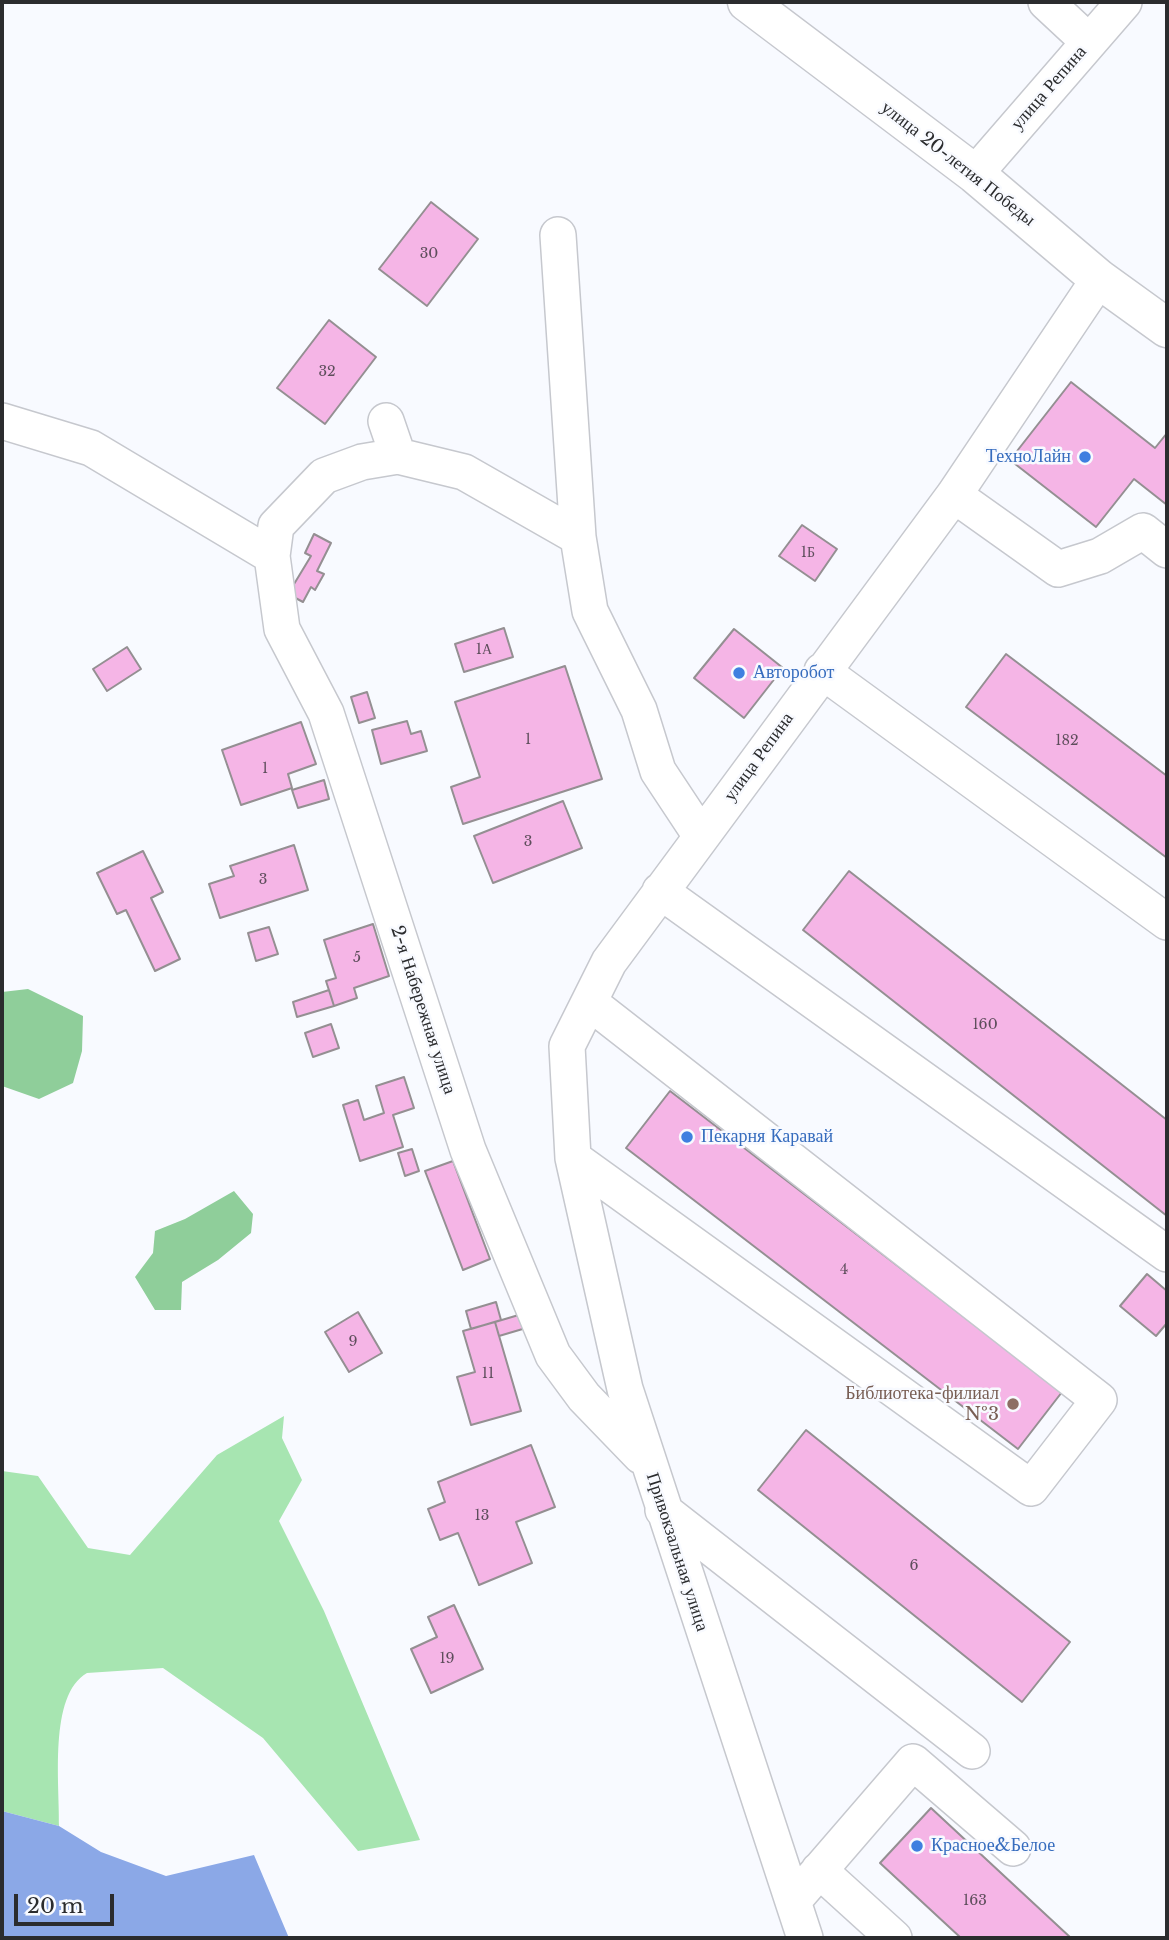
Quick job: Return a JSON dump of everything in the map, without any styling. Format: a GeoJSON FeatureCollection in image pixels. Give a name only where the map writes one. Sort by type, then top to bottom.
{"type":"FeatureCollection","features":[{"type":"Feature","properties":{"kind":"main road","name":"улица 20-летия Победы"},"geometry":{"type":"LineString","coordinates":[[747,2],[975,174],[1099,279],[1167,328]]}},
{"type":"Feature","properties":{"kind":"street"},"geometry":{"type":"LineString","coordinates":[[1045,2],[1089,42]]}},
{"type":"Feature","properties":{"kind":"street","name":"улица Репина"},"geometry":{"type":"LineString","coordinates":[[975,174],[1124,2]]}},
{"type":"Feature","properties":{"kind":"street"},"geometry":{"type":"LineString","coordinates":[[558,235],[578,537],[590,611],[639,710],[658,771],[701,836]]}},
{"type":"Feature","properties":{"kind":"street","name":"улица Репина"},"geometry":{"type":"LineString","coordinates":[[573,1158],[568,1046],[609,962],[954,495],[1099,279]]}},
{"type":"Feature","properties":{"kind":"street"},"geometry":{"type":"LineString","coordinates":[[2,421],[91,448],[274,541],[324,476],[362,462],[398,456],[464,472],[578,537]]}},
{"type":"Feature","properties":{"kind":"street"},"geometry":{"type":"LineString","coordinates":[[386,421],[398,456]]}},
{"type":"Feature","properties":{"kind":"street"},"geometry":{"type":"LineString","coordinates":[[954,495],[1058,569],[1100,555],[1143,531],[1167,550]]}},
{"type":"Feature","properties":{"kind":"street","name":"2-я Набережная улица"},"geometry":{"type":"LineString","coordinates":[[274,541],[282,629],[326,713],[468,1150],[553,1354],[584,1397],[646,1461]]}},
{"type":"Feature","properties":{"kind":"street"},"geometry":{"type":"LineString","coordinates":[[822,671],[1167,922]]}},
{"type":"Feature","properties":{"kind":"street"},"geometry":{"type":"LineString","coordinates":[[660,891],[1167,1254]]}},
{"type":"Feature","properties":{"kind":"street"},"geometry":{"type":"LineString","coordinates":[[573,1158],[1031,1488],[1099,1400],[589,1002]]}},
{"type":"Feature","properties":{"kind":"street","name":"Привокзальная улица"},"geometry":{"type":"LineString","coordinates":[[573,1158],[625,1389],[646,1461],[805,1938]]}},
{"type":"Feature","properties":{"kind":"street"},"geometry":{"type":"LineString","coordinates":[[663,1510],[972,1751]]}},
{"type":"Feature","properties":{"kind":"street"},"geometry":{"type":"LineString","coordinates":[[793,1901],[913,1762],[1013,1848]]}},
{"type":"Feature","properties":{"kind":"street"},"geometry":{"type":"LineString","coordinates":[[819,1870],[894,1938]]}},
{"type":"Feature","properties":{"kind":"green space"},"geometry":{"type":"Polygon","coordinates":[[[28,989],[83,1016],[82,1051],[73,1083],[39,1099],[2,1086],[2,992],[28,989]]]}},
{"type":"Feature","properties":{"kind":"green space"},"geometry":{"type":"Polygon","coordinates":[[[234,1191],[253,1214],[251,1233],[218,1260],[182,1282],[181,1310],[155,1310],[135,1277],[153,1253],[155,1231],[185,1219],[234,1191]]]}},
{"type":"Feature","properties":{"kind":"green space"},"geometry":{"type":"Polygon","coordinates":[[[284,1416],[282,1438],[302,1480],[279,1521],[324,1611],[420,1840],[358,1851],[263,1738],[163,1668],[87,1673],[75,1684],[66,1700],[61,1720],[58,1765],[59,1826],[2,1811],[2,1471],[38,1476],[88,1548],[130,1555],[217,1455],[284,1416]]]}},
{"type":"Feature","properties":{"kind":"water"},"geometry":{"type":"Polygon","coordinates":[[[2,1811],[59,1826],[101,1852],[166,1876],[254,1855],[289,1938],[2,1938],[2,1811]]]}},
{"type":"Feature","properties":{"kind":"building"},"geometry":{"type":"Polygon","coordinates":[[[431,202],[478,239],[427,306],[379,269],[431,202]]]}},
{"type":"Feature","properties":{"kind":"building"},"geometry":{"type":"Polygon","coordinates":[[[329,320],[376,357],[325,424],[277,388],[329,320]]]}},
{"type":"Feature","properties":{"kind":"building"},"geometry":{"type":"Polygon","coordinates":[[[1071,382],[1155,448],[1167,433],[1167,505],[1134,479],[1096,527],[1010,460],[1071,382]]]}},
{"type":"Feature","properties":{"kind":"building"},"geometry":{"type":"Polygon","coordinates":[[[802,525],[837,549],[815,581],[779,556],[802,525]]]}},
{"type":"Feature","properties":{"kind":"building"},"geometry":{"type":"Polygon","coordinates":[[[314,534],[331,543],[317,571],[324,574],[315,590],[311,587],[303,602],[288,594],[311,556],[305,553],[314,534]]]}},
{"type":"Feature","properties":{"kind":"building"},"geometry":{"type":"Polygon","coordinates":[[[504,628],[513,657],[464,672],[455,644],[504,628]]]}},
{"type":"Feature","properties":{"kind":"building","name":"Авторобот"},"geometry":{"type":"Polygon","coordinates":[[[734,629],[783,668],[744,718],[694,678],[734,629]]]}},
{"type":"Feature","properties":{"kind":"building"},"geometry":{"type":"Polygon","coordinates":[[[127,647],[141,669],[107,691],[93,669],[127,647]]]}},
{"type":"Feature","properties":{"kind":"building"},"geometry":{"type":"Polygon","coordinates":[[[1006,654],[1167,776],[1167,858],[966,707],[1006,654]]]}},
{"type":"Feature","properties":{"kind":"building"},"geometry":{"type":"Polygon","coordinates":[[[565,666],[602,779],[463,824],[451,787],[480,777],[455,702],[565,666]]]}},
{"type":"Feature","properties":{"kind":"building"},"geometry":{"type":"Polygon","coordinates":[[[367,692],[375,718],[359,723],[351,697],[367,692]]]}},
{"type":"Feature","properties":{"kind":"building"},"geometry":{"type":"Polygon","coordinates":[[[407,721],[411,734],[421,731],[427,751],[381,764],[372,730],[407,721]]]}},
{"type":"Feature","properties":{"kind":"building"},"geometry":{"type":"Polygon","coordinates":[[[301,722],[316,764],[288,774],[292,788],[241,805],[222,750],[301,722]]]}},
{"type":"Feature","properties":{"kind":"building"},"geometry":{"type":"Polygon","coordinates":[[[324,780],[329,799],[298,808],[292,790],[324,780]]]}},
{"type":"Feature","properties":{"kind":"building"},"geometry":{"type":"Polygon","coordinates":[[[563,801],[582,848],[493,883],[474,836],[563,801]]]}},
{"type":"Feature","properties":{"kind":"building"},"geometry":{"type":"Polygon","coordinates":[[[294,845],[308,890],[220,918],[209,884],[234,876],[230,866],[294,845]]]}},
{"type":"Feature","properties":{"kind":"building"},"geometry":{"type":"Polygon","coordinates":[[[143,851],[163,892],[151,898],[180,959],[155,971],[126,910],[117,914],[97,873],[143,851]]]}},
{"type":"Feature","properties":{"kind":"building"},"geometry":{"type":"Polygon","coordinates":[[[849,871],[1167,1120],[1167,1216],[803,930],[849,871]]]}},
{"type":"Feature","properties":{"kind":"building"},"geometry":{"type":"Polygon","coordinates":[[[373,924],[389,976],[354,988],[357,998],[334,1006],[326,981],[336,978],[324,940],[373,924]]]}},
{"type":"Feature","properties":{"kind":"building"},"geometry":{"type":"Polygon","coordinates":[[[269,927],[278,954],[256,961],[248,933],[269,927]]]}},
{"type":"Feature","properties":{"kind":"building"},"geometry":{"type":"Polygon","coordinates":[[[329,990],[334,1006],[297,1017],[293,1002],[329,990]]]}},
{"type":"Feature","properties":{"kind":"building"},"geometry":{"type":"Polygon","coordinates":[[[331,1024],[339,1048],[313,1057],[305,1033],[331,1024]]]}},
{"type":"Feature","properties":{"kind":"building"},"geometry":{"type":"Polygon","coordinates":[[[404,1077],[414,1108],[393,1115],[403,1147],[360,1161],[343,1105],[358,1100],[364,1120],[384,1113],[376,1086],[404,1077]]]}},
{"type":"Feature","properties":{"kind":"building"},"geometry":{"type":"Polygon","coordinates":[[[670,1091],[1062,1392],[1018,1449],[626,1148],[670,1091]]]}},
{"type":"Feature","properties":{"kind":"building"},"geometry":{"type":"Polygon","coordinates":[[[412,1149],[419,1171],[405,1176],[398,1153],[412,1149]]]}},
{"type":"Feature","properties":{"kind":"building"},"geometry":{"type":"Polygon","coordinates":[[[453,1161],[490,1259],[463,1270],[425,1171],[453,1161]]]}},
{"type":"Feature","properties":{"kind":"building"},"geometry":{"type":"Polygon","coordinates":[[[1147,1274],[1167,1291],[1167,1323],[1156,1336],[1120,1306],[1147,1274]]]}},
{"type":"Feature","properties":{"kind":"building"},"geometry":{"type":"Polygon","coordinates":[[[496,1302],[501,1320],[471,1329],[466,1311],[496,1302]]]}},
{"type":"Feature","properties":{"kind":"building"},"geometry":{"type":"Polygon","coordinates":[[[358,1312],[382,1353],[349,1372],[325,1332],[358,1312]]]}},
{"type":"Feature","properties":{"kind":"building"},"geometry":{"type":"Polygon","coordinates":[[[522,1314],[526,1328],[499,1336],[495,1322],[522,1314]]]}},
{"type":"Feature","properties":{"kind":"building"},"geometry":{"type":"Polygon","coordinates":[[[495,1322],[521,1411],[471,1425],[457,1377],[475,1372],[463,1331],[495,1322]]]}},
{"type":"Feature","properties":{"kind":"building"},"geometry":{"type":"Polygon","coordinates":[[[806,1430],[1070,1642],[1022,1702],[758,1490],[806,1430]]]}},
{"type":"Feature","properties":{"kind":"building"},"geometry":{"type":"Polygon","coordinates":[[[531,1445],[555,1507],[516,1522],[532,1563],[479,1585],[458,1533],[440,1540],[428,1509],[445,1502],[438,1482],[531,1445]]]}},
{"type":"Feature","properties":{"kind":"building"},"geometry":{"type":"Polygon","coordinates":[[[454,1605],[483,1669],[431,1693],[411,1649],[437,1637],[428,1617],[454,1605]]]}},
{"type":"Feature","properties":{"kind":"building"},"geometry":{"type":"Polygon","coordinates":[[[931,1808],[1071,1938],[961,1938],[880,1863],[931,1808]]]}},
{"type":"Feature","properties":{"kind":"place","name":"ТехноЛайн"},"geometry":{"type":"Point","coordinates":[1085,457]}},
{"type":"Feature","properties":{"kind":"place","name":"Авторобот"},"geometry":{"type":"Point","coordinates":[739,673]}},
{"type":"Feature","properties":{"kind":"place","name":"Пекарня Каравай"},"geometry":{"type":"Point","coordinates":[687,1137]}},
{"type":"Feature","properties":{"kind":"place","name":"Библиотека-филиал №3"},"geometry":{"type":"Point","coordinates":[1013,1404]}},
{"type":"Feature","properties":{"kind":"place","name":"Красное&Белое"},"geometry":{"type":"Point","coordinates":[917,1846]}}]}
